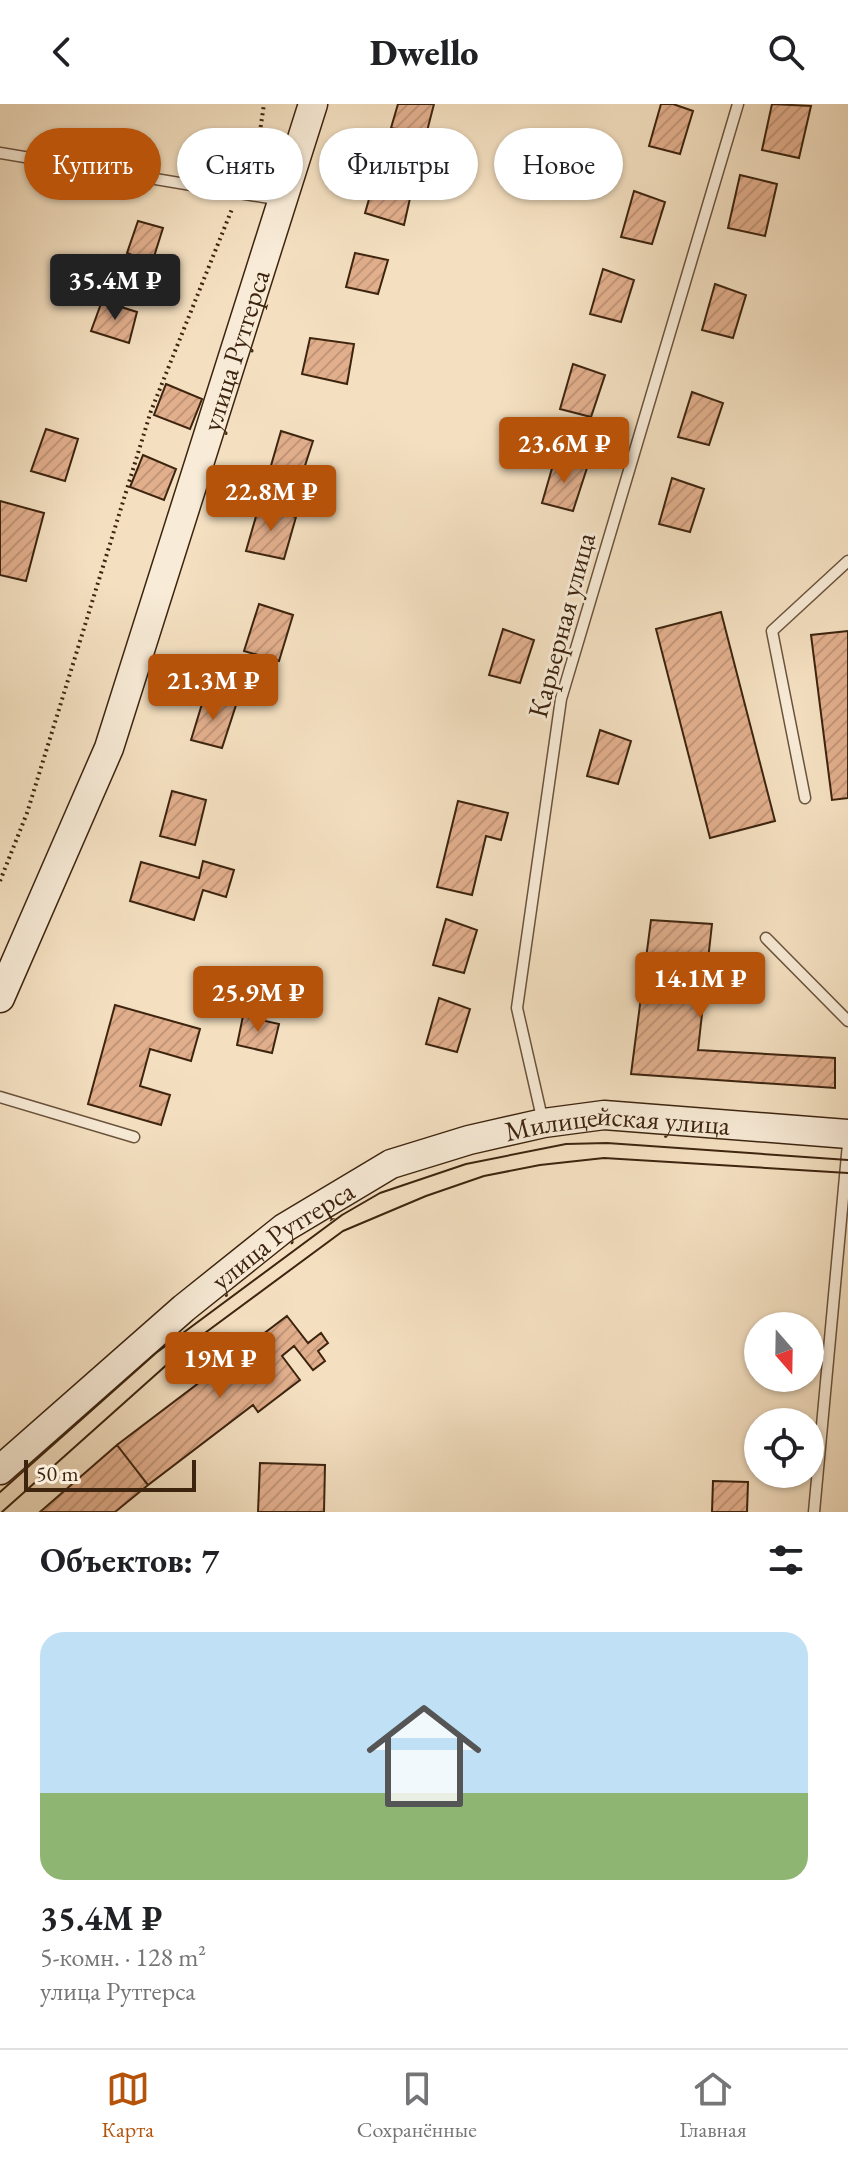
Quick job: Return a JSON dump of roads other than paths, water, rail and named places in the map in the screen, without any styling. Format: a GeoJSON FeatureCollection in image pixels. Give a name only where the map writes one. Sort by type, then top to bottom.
{"type":"FeatureCollection","features":[{"type":"Feature","properties":{"kind":"main road","name":"улица Рутгерса"},"geometry":{"type":"LineString","coordinates":[[303,136],[313,104]]}},
{"type":"Feature","properties":{"kind":"main road","name":"улица Рутгерса"},"geometry":{"type":"LineString","coordinates":[[0,998],[109,748],[283,200]]}},
{"type":"Feature","properties":{"kind":"main road","name":"Милицейская улица"},"geometry":{"type":"LineString","coordinates":[[391,1164],[469,1140],[544,1123],[604,1115],[848,1134]]}},
{"type":"Feature","properties":{"kind":"main road","name":"улица Рутгерса"},"geometry":{"type":"LineString","coordinates":[[0,1470],[184,1308],[284,1228],[391,1164]]}},
{"type":"Feature","properties":{"kind":"lane","name":"Карьерная улица"},"geometry":{"type":"LineString","coordinates":[[544,1123],[517,1008],[561,699],[738,104]]}},
{"type":"Feature","properties":{"kind":"lane"},"geometry":{"type":"LineString","coordinates":[[0,153],[177,183]]}},
{"type":"Feature","properties":{"kind":"lane"},"geometry":{"type":"LineString","coordinates":[[805,798],[772,631],[848,561]]}},
{"type":"Feature","properties":{"kind":"lane"},"geometry":{"type":"LineString","coordinates":[[766,938],[848,1021]]}},
{"type":"Feature","properties":{"kind":"lane"},"geometry":{"type":"LineString","coordinates":[[0,1097],[134,1137]]}},
{"type":"Feature","properties":{"kind":"lane"},"geometry":{"type":"LineString","coordinates":[[814,1512],[848,1144]]}},
{"type":"Feature","properties":{"kind":"tram line"},"geometry":{"type":"LineString","coordinates":[[0,1492],[156,1353],[342,1215],[380,1193],[466,1164],[566,1144],[607,1143],[848,1160]]}},
{"type":"Feature","properties":{"kind":"tram line"},"geometry":{"type":"LineString","coordinates":[[2,1512],[190,1344],[343,1231],[426,1196],[484,1176],[540,1165],[604,1158],[848,1173]]}}]}
